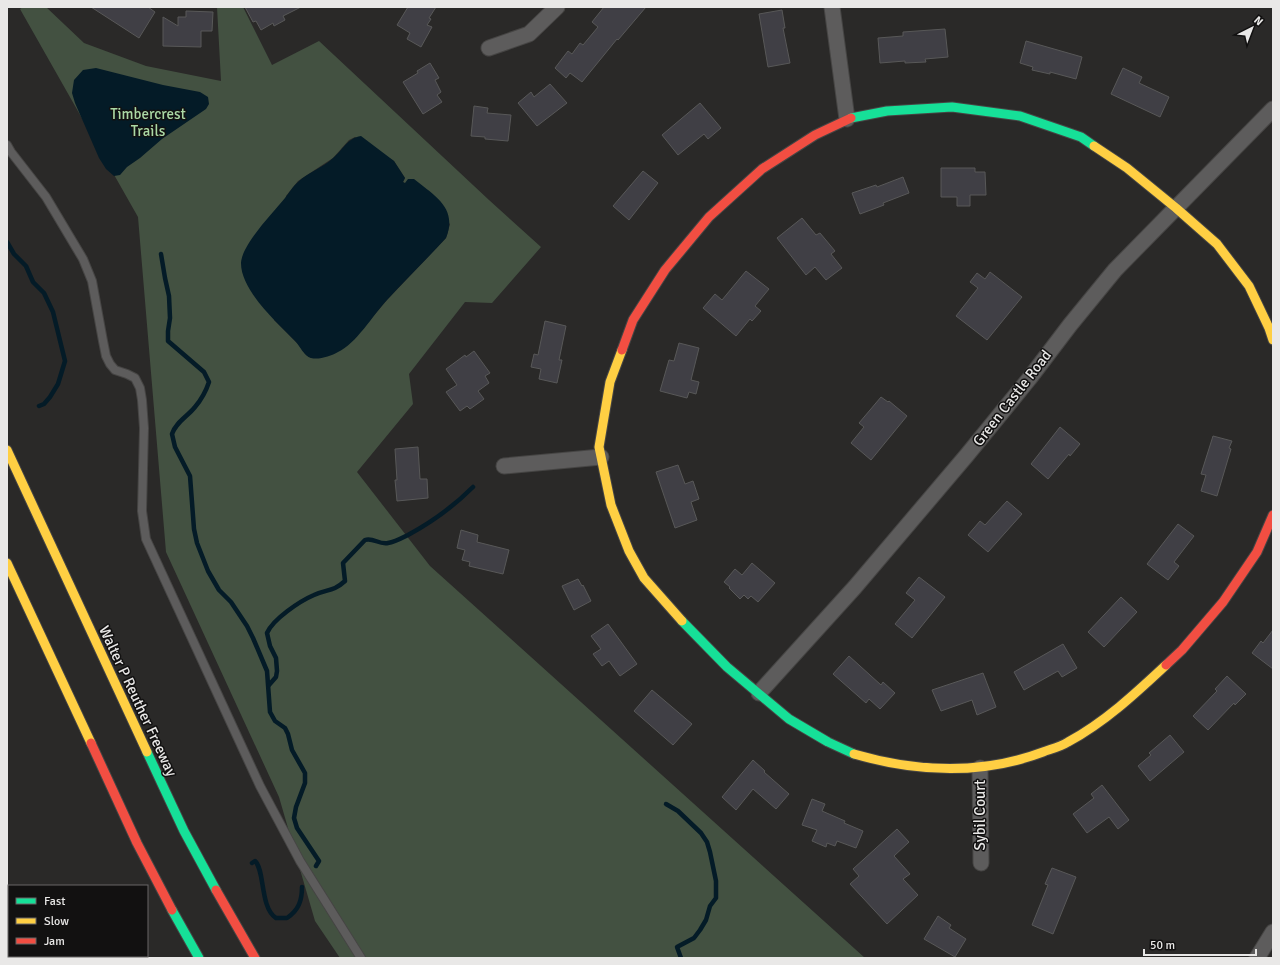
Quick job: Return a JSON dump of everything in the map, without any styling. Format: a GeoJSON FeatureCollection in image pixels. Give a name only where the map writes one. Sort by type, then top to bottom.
{"type":"FeatureCollection","features":[{"type":"Feature","properties":{"kind":"main road"},"geometry":{"type":"LineString","coordinates":[[1273,340],[1269,328],[1249,286],[1217,244],[1127,168],[1081,137],[1020,116],[952,107],[887,111],[847,119],[815,135],[762,169],[709,217],[665,270],[633,320],[610,382],[599,447],[611,505],[629,551],[644,578],[663,601],[703,643],[727,667],[789,719],[828,742],[855,754],[910,766],[954,770],[980,768],[1025,759],[1067,743],[1100,722],[1182,650],[1223,602],[1258,552],[1273,514]]}},
{"type":"Feature","properties":{"kind":"main road","name":"Walter P Reuther Freeway"},"geometry":{"type":"LineString","coordinates":[[7,450],[174,810],[210,880],[255,958]]}},
{"type":"Feature","properties":{"kind":"main road"},"geometry":{"type":"LineString","coordinates":[[7,562],[136,843],[162,893],[199,958]]}},
{"type":"Feature","properties":{"kind":"street"},"geometry":{"type":"LineString","coordinates":[[489,48],[529,34],[557,7]]}},
{"type":"Feature","properties":{"kind":"street"},"geometry":{"type":"LineString","coordinates":[[832,7],[847,119]]}},
{"type":"Feature","properties":{"kind":"street","name":"Green Castle Road"},"geometry":{"type":"LineString","coordinates":[[759,693],[855,587],[967,456],[1115,270],[1273,109]]}},
{"type":"Feature","properties":{"kind":"street"},"geometry":{"type":"LineString","coordinates":[[504,466],[601,457]]}},
{"type":"Feature","properties":{"kind":"street","name":"Sybil Court"},"geometry":{"type":"LineString","coordinates":[[980,768],[980,863]]}},
{"type":"Feature","properties":{"kind":"street"},"geometry":{"type":"LineString","coordinates":[[1257,958],[1273,932]]}},
{"type":"Feature","properties":{"kind":"lane"},"geometry":{"type":"LineString","coordinates":[[7,145],[46,197],[82,259],[92,281],[104,348],[110,364],[115,370],[135,378],[140,388],[144,428],[142,511],[146,540],[260,786],[300,861],[361,958]]}},
{"type":"Feature","properties":{"kind":"green space","name":"Timbercrest Trails"},"geometry":{"type":"Polygon","coordinates":[[[23,7],[46,7],[84,43],[146,66],[221,81],[217,7],[243,7],[272,65],[319,41],[541,247],[492,303],[465,302],[409,374],[413,404],[357,472],[430,566],[865,958],[340,958],[315,921],[279,797],[166,552],[138,217],[20,9],[23,7]],[[355,137],[349,140],[333,158],[298,181],[286,196],[274,320],[299,345],[305,354],[311,358],[315,358],[359,333],[387,300],[446,238],[450,224],[403,182],[405,178],[394,161],[355,137]]]}},
{"type":"Feature","properties":{"kind":"water"},"geometry":{"type":"Polygon","coordinates":[[[96,68],[163,85],[200,92],[208,97],[209,104],[206,109],[162,139],[127,167],[120,175],[114,176],[106,169],[99,158],[72,93],[74,80],[83,70],[96,68]]]}},
{"type":"Feature","properties":{"kind":"water"},"geometry":{"type":"Polygon","coordinates":[[[361,136],[394,161],[405,178],[403,182],[405,183],[408,179],[414,179],[437,197],[447,211],[449,228],[446,238],[387,300],[351,343],[332,355],[321,358],[311,358],[304,353],[297,343],[253,295],[243,274],[241,263],[243,255],[252,238],[296,184],[306,175],[325,165],[352,139],[361,136]]]}},
{"type":"Feature","properties":{"kind":"building"},"geometry":{"type":"Polygon","coordinates":[[[91,7],[148,7],[155,12],[139,38],[91,7]]]}},
{"type":"Feature","properties":{"kind":"building"},"geometry":{"type":"Polygon","coordinates":[[[245,7],[301,7],[283,16],[285,20],[274,26],[273,23],[261,30],[256,21],[253,22],[245,7]]]}},
{"type":"Feature","properties":{"kind":"building"},"geometry":{"type":"Polygon","coordinates":[[[408,7],[436,7],[429,18],[431,19],[427,25],[432,27],[421,47],[407,39],[410,33],[397,25],[408,7]]]}},
{"type":"Feature","properties":{"kind":"building"},"geometry":{"type":"Polygon","coordinates":[[[604,7],[646,7],[618,40],[617,39],[582,82],[570,73],[566,78],[555,68],[568,51],[572,54],[580,43],[583,45],[598,27],[592,22],[604,7]]]}},
{"type":"Feature","properties":{"kind":"building"},"geometry":{"type":"Polygon","coordinates":[[[782,10],[785,28],[783,28],[790,63],[768,67],[759,14],[782,10]]]}},
{"type":"Feature","properties":{"kind":"building"},"geometry":{"type":"Polygon","coordinates":[[[186,11],[213,12],[212,31],[201,31],[201,47],[163,46],[163,17],[178,26],[178,17],[186,17],[186,11]]]}},
{"type":"Feature","properties":{"kind":"building"},"geometry":{"type":"Polygon","coordinates":[[[945,29],[948,57],[925,59],[926,62],[905,63],[905,61],[880,63],[878,38],[903,36],[903,32],[945,29]]]}},
{"type":"Feature","properties":{"kind":"building"},"geometry":{"type":"Polygon","coordinates":[[[1026,41],[1082,57],[1076,79],[1050,72],[1050,74],[1032,70],[1033,67],[1020,63],[1026,41]]]}},
{"type":"Feature","properties":{"kind":"building"},"geometry":{"type":"Polygon","coordinates":[[[430,63],[439,78],[435,80],[441,92],[437,95],[442,102],[423,114],[403,82],[418,73],[417,71],[430,63]]]}},
{"type":"Feature","properties":{"kind":"building"},"geometry":{"type":"Polygon","coordinates":[[[1123,68],[1142,77],[1139,83],[1169,97],[1160,117],[1111,94],[1123,68]]]}},
{"type":"Feature","properties":{"kind":"building"},"geometry":{"type":"Polygon","coordinates":[[[550,84],[567,103],[537,126],[518,103],[531,92],[534,97],[550,84]]]}},
{"type":"Feature","properties":{"kind":"building"},"geometry":{"type":"Polygon","coordinates":[[[700,103],[721,128],[708,139],[704,134],[678,155],[662,135],[700,103]]]}},
{"type":"Feature","properties":{"kind":"building"},"geometry":{"type":"Polygon","coordinates":[[[474,106],[488,108],[487,113],[511,115],[508,141],[471,136],[474,106]]]}},
{"type":"Feature","properties":{"kind":"building"},"geometry":{"type":"Polygon","coordinates":[[[941,168],[975,168],[975,172],[985,172],[986,195],[970,195],[970,206],[957,206],[957,197],[941,197],[941,168]]]}},
{"type":"Feature","properties":{"kind":"building"},"geometry":{"type":"Polygon","coordinates":[[[643,171],[658,183],[629,220],[613,206],[643,171]]]}},
{"type":"Feature","properties":{"kind":"building"},"geometry":{"type":"Polygon","coordinates":[[[903,177],[909,193],[860,214],[852,193],[876,185],[877,187],[903,177]]]}},
{"type":"Feature","properties":{"kind":"building"},"geometry":{"type":"Polygon","coordinates":[[[802,218],[816,235],[820,233],[835,251],[831,254],[842,268],[826,280],[815,267],[806,275],[777,238],[802,218]]]}},
{"type":"Feature","properties":{"kind":"building"},"geometry":{"type":"Polygon","coordinates":[[[746,271],[769,289],[755,306],[761,311],[752,321],[750,319],[736,336],[703,308],[715,294],[722,300],[746,271]]]}},
{"type":"Feature","properties":{"kind":"building"},"geometry":{"type":"Polygon","coordinates":[[[990,272],[1022,297],[987,340],[956,316],[978,288],[970,282],[977,273],[985,279],[990,272]]]}},
{"type":"Feature","properties":{"kind":"building"},"geometry":{"type":"Polygon","coordinates":[[[545,321],[566,326],[559,360],[562,360],[557,383],[539,379],[541,369],[531,367],[534,354],[538,355],[545,321]]]}},
{"type":"Feature","properties":{"kind":"building"},"geometry":{"type":"Polygon","coordinates":[[[679,343],[699,348],[691,380],[699,382],[696,394],[689,392],[687,398],[660,391],[669,360],[674,361],[679,343]]]}},
{"type":"Feature","properties":{"kind":"building"},"geometry":{"type":"Polygon","coordinates":[[[474,351],[490,373],[485,376],[489,383],[478,391],[484,399],[470,409],[467,406],[460,411],[446,392],[457,385],[446,369],[465,355],[466,357],[474,351]]]}},
{"type":"Feature","properties":{"kind":"building"},"geometry":{"type":"Polygon","coordinates":[[[881,397],[888,402],[889,401],[907,416],[871,460],[851,443],[864,427],[859,423],[881,397]]]}},
{"type":"Feature","properties":{"kind":"building"},"geometry":{"type":"Polygon","coordinates":[[[1060,427],[1080,444],[1070,456],[1069,454],[1048,479],[1031,464],[1060,427]]]}},
{"type":"Feature","properties":{"kind":"building"},"geometry":{"type":"Polygon","coordinates":[[[1213,436],[1232,441],[1217,496],[1201,491],[1206,475],[1201,474],[1213,436]]]}},
{"type":"Feature","properties":{"kind":"building"},"geometry":{"type":"Polygon","coordinates":[[[418,447],[420,479],[427,479],[428,498],[397,501],[395,449],[418,447]]]}},
{"type":"Feature","properties":{"kind":"building"},"geometry":{"type":"Polygon","coordinates":[[[678,465],[685,484],[693,481],[699,499],[691,502],[697,520],[675,528],[656,472],[678,465]]]}},
{"type":"Feature","properties":{"kind":"building"},"geometry":{"type":"Polygon","coordinates":[[[1007,501],[1022,514],[988,552],[968,535],[980,521],[985,525],[1007,501]]]}},
{"type":"Feature","properties":{"kind":"building"},"geometry":{"type":"Polygon","coordinates":[[[1178,524],[1194,536],[1174,562],[1179,566],[1168,580],[1147,564],[1178,524]]]}},
{"type":"Feature","properties":{"kind":"building"},"geometry":{"type":"Polygon","coordinates":[[[461,530],[478,535],[477,542],[509,550],[503,574],[469,566],[470,562],[462,560],[465,550],[457,548],[461,530]]]}},
{"type":"Feature","properties":{"kind":"building"},"geometry":{"type":"Polygon","coordinates":[[[752,563],[775,583],[758,602],[751,596],[748,599],[744,595],[740,599],[724,582],[735,569],[742,575],[752,563]]]}},
{"type":"Feature","properties":{"kind":"building"},"geometry":{"type":"Polygon","coordinates":[[[919,577],[945,597],[912,638],[895,624],[915,600],[906,593],[919,577]]]}},
{"type":"Feature","properties":{"kind":"building"},"geometry":{"type":"Polygon","coordinates":[[[578,579],[582,586],[583,585],[591,601],[574,610],[562,586],[578,579]]]}},
{"type":"Feature","properties":{"kind":"building"},"geometry":{"type":"Polygon","coordinates":[[[1121,597],[1137,612],[1104,647],[1088,632],[1121,597]]]}},
{"type":"Feature","properties":{"kind":"building"},"geometry":{"type":"Polygon","coordinates":[[[608,624],[637,664],[620,676],[609,661],[602,666],[593,654],[601,649],[591,636],[608,624]]]}},
{"type":"Feature","properties":{"kind":"building"},"geometry":{"type":"Polygon","coordinates":[[[1273,630],[1273,669],[1252,653],[1261,641],[1263,643],[1273,630]]]}},
{"type":"Feature","properties":{"kind":"building"},"geometry":{"type":"Polygon","coordinates":[[[1063,644],[1077,668],[1062,677],[1058,671],[1024,690],[1014,672],[1063,644]]]}},
{"type":"Feature","properties":{"kind":"building"},"geometry":{"type":"Polygon","coordinates":[[[849,656],[881,685],[883,682],[895,693],[880,709],[869,699],[866,703],[833,674],[849,656]]]}},
{"type":"Feature","properties":{"kind":"building"},"geometry":{"type":"Polygon","coordinates":[[[983,673],[996,707],[977,715],[972,700],[941,711],[932,690],[983,673]]]}},
{"type":"Feature","properties":{"kind":"building"},"geometry":{"type":"Polygon","coordinates":[[[1227,676],[1246,694],[1235,705],[1234,703],[1208,730],[1193,716],[1217,691],[1215,689],[1227,676]]]}},
{"type":"Feature","properties":{"kind":"building"},"geometry":{"type":"Polygon","coordinates":[[[652,690],[692,724],[673,745],[634,711],[652,690]]]}},
{"type":"Feature","properties":{"kind":"building"},"geometry":{"type":"Polygon","coordinates":[[[1170,735],[1184,752],[1150,781],[1138,766],[1151,755],[1149,753],[1170,735]]]}},
{"type":"Feature","properties":{"kind":"building"},"geometry":{"type":"Polygon","coordinates":[[[753,760],[789,794],[776,809],[753,789],[736,810],[722,797],[753,760]]]}},
{"type":"Feature","properties":{"kind":"building"},"geometry":{"type":"Polygon","coordinates":[[[1102,785],[1129,820],[1118,829],[1109,817],[1087,833],[1073,814],[1094,798],[1091,794],[1102,785]]]}},
{"type":"Feature","properties":{"kind":"building"},"geometry":{"type":"Polygon","coordinates":[[[812,799],[825,804],[822,811],[863,831],[856,848],[837,841],[835,846],[827,843],[826,847],[812,841],[817,830],[802,825],[812,799]]]}},
{"type":"Feature","properties":{"kind":"building"},"geometry":{"type":"Polygon","coordinates":[[[897,829],[909,842],[894,856],[910,874],[903,879],[918,895],[887,924],[850,884],[859,876],[853,869],[897,829]]]}},
{"type":"Feature","properties":{"kind":"building"},"geometry":{"type":"Polygon","coordinates":[[[1052,868],[1076,877],[1053,934],[1032,925],[1048,885],[1045,884],[1052,868]]]}},
{"type":"Feature","properties":{"kind":"building"},"geometry":{"type":"Polygon","coordinates":[[[938,916],[951,925],[949,928],[966,939],[955,957],[924,939],[938,916]]]}},
{"type":"Feature","properties":{"kind":"waterway"},"geometry":{"type":"LineString","coordinates":[[7,242],[14,254],[26,266],[33,282],[44,293],[53,312],[65,361],[58,384],[44,404],[39,406]]}},
{"type":"Feature","properties":{"kind":"waterway"},"geometry":{"type":"LineString","coordinates":[[161,254],[169,296],[170,318],[168,341],[204,372],[209,382],[199,401],[176,426],[172,434],[175,447],[190,476],[194,529],[197,543],[208,571],[219,590],[231,602],[253,638],[267,671],[270,712],[275,721],[285,728],[292,750],[305,773],[305,783],[296,807],[294,818],[297,828],[319,861],[316,866]]}},
{"type":"Feature","properties":{"kind":"waterway"},"geometry":{"type":"LineString","coordinates":[[269,685],[276,677],[277,671],[276,658],[270,646],[267,633],[281,616],[308,598],[341,585],[345,581],[343,563],[365,540],[371,539],[385,543],[401,539],[426,525],[458,501],[473,487]]}},
{"type":"Feature","properties":{"kind":"waterway"},"geometry":{"type":"LineString","coordinates":[[666,804],[678,811],[701,833],[707,842],[716,881],[716,898],[710,906],[706,920],[694,938],[677,947],[681,958]]}},
{"type":"Feature","properties":{"kind":"waterway"},"geometry":{"type":"LineString","coordinates":[[252,863],[255,861],[258,866],[267,906],[276,918],[287,918],[294,912],[299,904],[302,887]]}},
{"type":"Feature","properties":{"kind":"traffic: fast"},"geometry":{"type":"LineString","coordinates":[[851,118],[887,111],[952,107],[1020,116],[1081,137],[1094,146]]}},
{"type":"Feature","properties":{"kind":"traffic: fast"},"geometry":{"type":"LineString","coordinates":[[682,621],[727,667],[789,719],[828,742],[854,754]]}},
{"type":"Feature","properties":{"kind":"traffic: fast"},"geometry":{"type":"LineString","coordinates":[[147,752],[184,831],[216,890]]}},
{"type":"Feature","properties":{"kind":"traffic: fast"},"geometry":{"type":"LineString","coordinates":[[172,910],[199,958]]}},
{"type":"Feature","properties":{"kind":"traffic: slow"},"geometry":{"type":"LineString","coordinates":[[1094,146],[1127,168],[1217,244],[1249,286],[1269,328],[1273,340]]}},
{"type":"Feature","properties":{"kind":"traffic: slow"},"geometry":{"type":"LineString","coordinates":[[622,350],[610,382],[599,447],[611,505],[629,551],[644,578],[682,621]]}},
{"type":"Feature","properties":{"kind":"traffic: slow"},"geometry":{"type":"LineString","coordinates":[[7,450],[147,752]]}},
{"type":"Feature","properties":{"kind":"traffic: slow"},"geometry":{"type":"LineString","coordinates":[[7,563],[91,743]]}},
{"type":"Feature","properties":{"kind":"traffic: slow"},"geometry":{"type":"LineString","coordinates":[[854,754],[901,765],[949,768],[996,765],[1020,759],[1059,747],[1082,734],[1120,706],[1166,665]]}},
{"type":"Feature","properties":{"kind":"traffic: jam"},"geometry":{"type":"LineString","coordinates":[[622,350],[633,320],[665,270],[709,217],[762,169],[815,135],[851,118]]}},
{"type":"Feature","properties":{"kind":"traffic: jam"},"geometry":{"type":"LineString","coordinates":[[1166,665],[1182,650],[1223,602],[1257,552],[1273,515]]}},
{"type":"Feature","properties":{"kind":"traffic: jam"},"geometry":{"type":"LineString","coordinates":[[91,743],[137,843],[172,910]]}},
{"type":"Feature","properties":{"kind":"traffic: jam"},"geometry":{"type":"LineString","coordinates":[[216,890],[255,958]]}}]}
